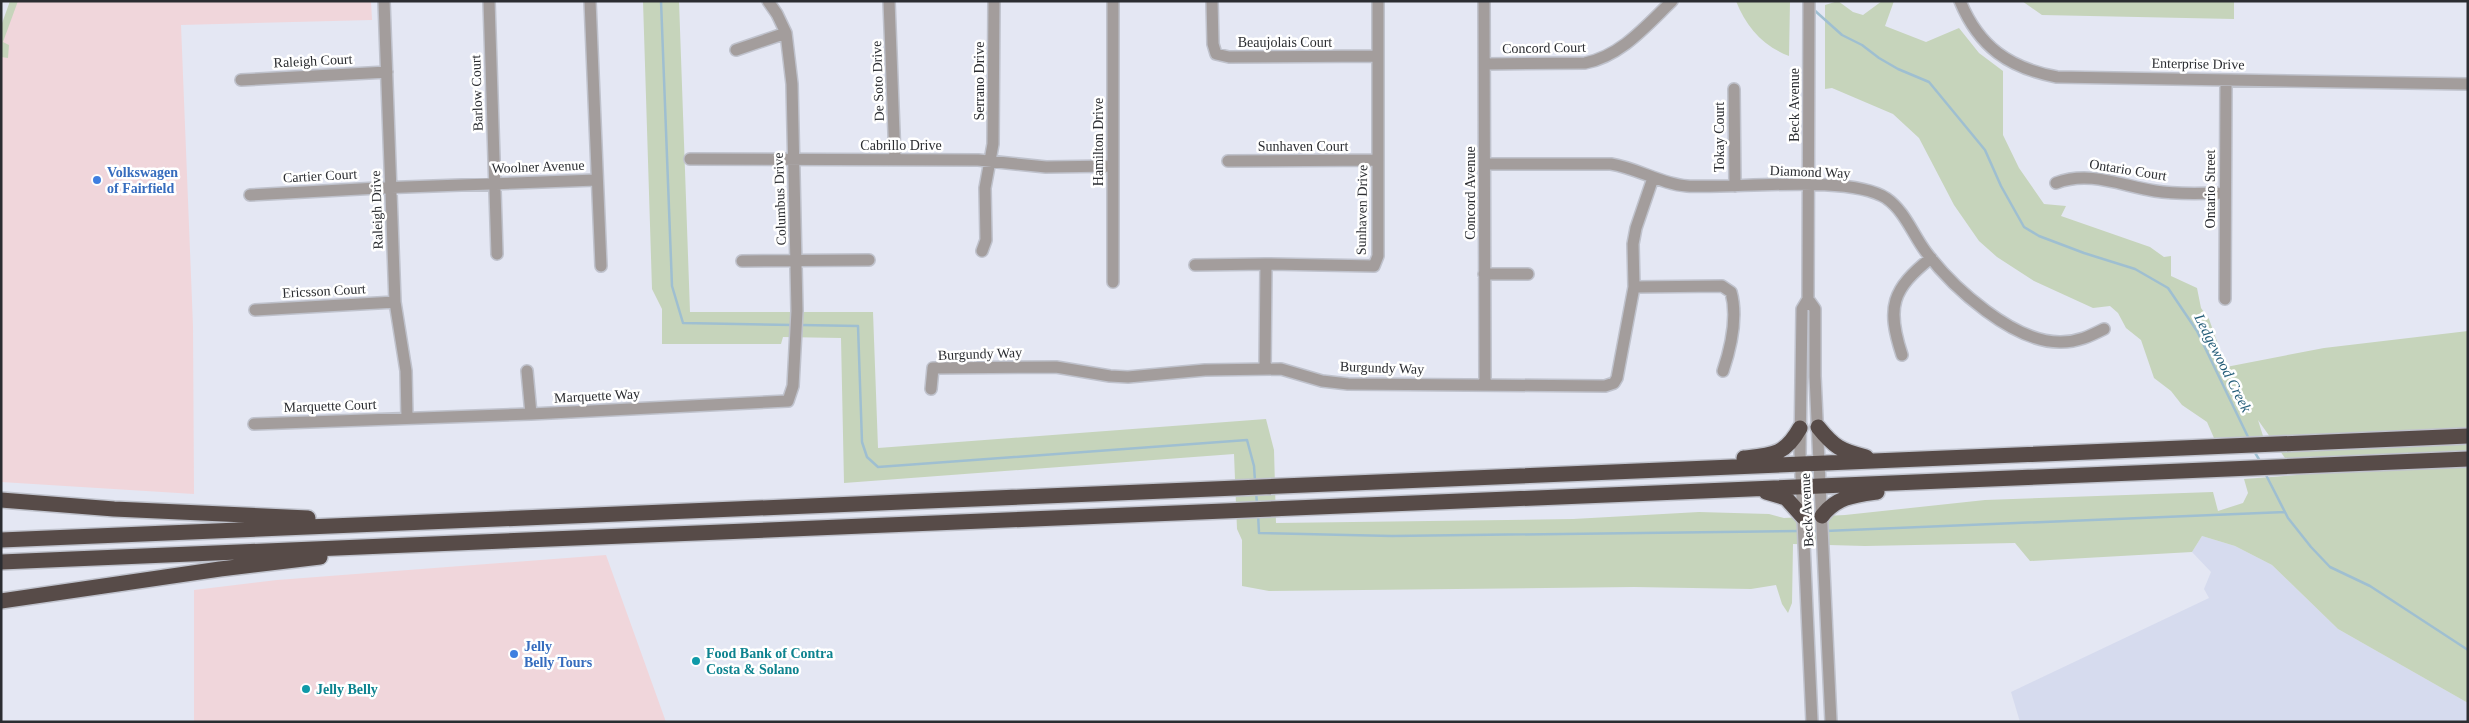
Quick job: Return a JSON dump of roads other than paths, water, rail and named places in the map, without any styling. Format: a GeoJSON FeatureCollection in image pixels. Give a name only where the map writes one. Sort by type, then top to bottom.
{"type":"FeatureCollection","features":[{"type":"Feature","properties":{"kind":"highway"},"geometry":{"type":"LineString","coordinates":[[1818,427],[1833,445],[1844,452],[1884,461]]}},
{"type":"Feature","properties":{"kind":"highway"},"geometry":{"type":"LineString","coordinates":[[1651,469],[1776,452],[1788,448],[1800,428]]}},
{"type":"Feature","properties":{"kind":"highway"},"geometry":{"type":"LineString","coordinates":[[1,540],[2468,436]]}},
{"type":"Feature","properties":{"kind":"highway"},"geometry":{"type":"LineString","coordinates":[[1,562],[2468,459]]}},
{"type":"Feature","properties":{"kind":"highway"},"geometry":{"type":"LineString","coordinates":[[1822,516],[1829,506],[1840,499],[1858,494],[1909,489],[1946,480]]}},
{"type":"Feature","properties":{"kind":"highway"},"geometry":{"type":"LineString","coordinates":[[1755,488],[1786,498],[1803,517]]}},
{"type":"Feature","properties":{"kind":"highway"},"geometry":{"type":"LineString","coordinates":[[1,500],[114,509],[319,518],[366,524]]}},
{"type":"Feature","properties":{"kind":"highway"},"geometry":{"type":"LineString","coordinates":[[1,602],[246,565],[363,554],[411,544]]}},
{"type":"Feature","properties":{"kind":"street","name":"Raleigh Drive"},"geometry":{"type":"LineString","coordinates":[[384,1],[395,302],[406,371],[407,418]]}},
{"type":"Feature","properties":{"kind":"street","name":"Barlow Court"},"geometry":{"type":"LineString","coordinates":[[489,1],[497,254]]}},
{"type":"Feature","properties":{"kind":"street","name":"Woolner Avenue"},"geometry":{"type":"LineString","coordinates":[[392,187],[596,180],[590,1]]}},
{"type":"Feature","properties":{"kind":"street","name":"Columbus Drive"},"geometry":{"type":"LineString","coordinates":[[768,1],[786,33],[792,84],[797,311],[794,337],[793,386],[788,401]]}},
{"type":"Feature","properties":{"kind":"street","name":"De Soto Drive"},"geometry":{"type":"LineString","coordinates":[[889,1],[895,159]]}},
{"type":"Feature","properties":{"kind":"street","name":"Serrano Drive"},"geometry":{"type":"LineString","coordinates":[[982,251],[986,240],[985,188],[993,144],[994,1]]}},
{"type":"Feature","properties":{"kind":"street","name":"Hamilton Drive"},"geometry":{"type":"LineString","coordinates":[[1113,1],[1113,282]]}},
{"type":"Feature","properties":{"kind":"street","name":"Beaujolais Court"},"geometry":{"type":"LineString","coordinates":[[1212,1],[1213,44],[1216,54],[1229,57],[1377,56]]}},
{"type":"Feature","properties":{"kind":"street","name":"Sunhaven Drive"},"geometry":{"type":"LineString","coordinates":[[1266,264],[1374,266],[1378,256],[1378,1]]}},
{"type":"Feature","properties":{"kind":"street","name":"Concord Avenue"},"geometry":{"type":"LineString","coordinates":[[1484,1],[1485,385]]}},
{"type":"Feature","properties":{"kind":"street","name":"Concord Court"},"geometry":{"type":"LineString","coordinates":[[1485,64],[1585,63],[1599,60],[1624,45],[1672,1]]}},
{"type":"Feature","properties":{"kind":"street","name":"Beck Avenue"},"geometry":{"type":"LineString","coordinates":[[1809,1],[1808,299],[1802,309],[1800,465],[1812,722]]}},
{"type":"Feature","properties":{"kind":"street","name":"Enterprise Drive"},"geometry":{"type":"LineString","coordinates":[[1960,1],[1970,22],[1985,42],[2016,65],[2038,73],[2057,76],[2468,84]]}},
{"type":"Feature","properties":{"kind":"street"},"geometry":{"type":"LineString","coordinates":[[736,50],[786,33]]}},
{"type":"Feature","properties":{"kind":"street","name":"Raleigh Court"},"geometry":{"type":"LineString","coordinates":[[241,80],[387,72]]}},
{"type":"Feature","properties":{"kind":"street","name":"Ontario Street"},"geometry":{"type":"LineString","coordinates":[[2225,299],[2226,80]]}},
{"type":"Feature","properties":{"kind":"street","name":"Tokay Court"},"geometry":{"type":"LineString","coordinates":[[1734,89],[1735,186]]}},
{"type":"Feature","properties":{"kind":"street","name":"Cabrillo Drive"},"geometry":{"type":"LineString","coordinates":[[690,159],[895,159],[990,161],[1046,167],[1113,166]]}},
{"type":"Feature","properties":{"kind":"street","name":"Sunhaven Court"},"geometry":{"type":"LineString","coordinates":[[1228,161],[1378,160]]}},
{"type":"Feature","properties":{"kind":"street","name":"Diamond Way"},"geometry":{"type":"LineString","coordinates":[[1485,164],[1611,164],[1627,167],[1653,178],[1686,186],[1809,186],[1859,189],[1885,198],[1905,218],[1931,258],[1957,286],[1998,320],[2039,339],[2060,342],[2081,340],[2104,329]]}},
{"type":"Feature","properties":{"kind":"street","name":"Ontario Court"},"geometry":{"type":"LineString","coordinates":[[2056,183],[2068,178],[2085,177],[2156,192],[2225,194]]}},
{"type":"Feature","properties":{"kind":"street","name":"Burgundy Way"},"geometry":{"type":"LineString","coordinates":[[931,390],[932,368],[1056,368],[1128,377],[1204,370],[1281,369],[1322,380],[1348,384],[1604,386],[1614,383],[1617,378],[1634,287],[1636,228],[1653,178]]}},
{"type":"Feature","properties":{"kind":"street"},"geometry":{"type":"LineString","coordinates":[[596,180],[601,266]]}},
{"type":"Feature","properties":{"kind":"street","name":"Cartier Court"},"geometry":{"type":"LineString","coordinates":[[250,195],[392,187]]}},
{"type":"Feature","properties":{"kind":"street"},"geometry":{"type":"LineString","coordinates":[[1902,354],[1892,317],[1896,298],[1902,287],[1931,258]]}},
{"type":"Feature","properties":{"kind":"street"},"geometry":{"type":"LineString","coordinates":[[742,261],[869,260]]}},
{"type":"Feature","properties":{"kind":"street"},"geometry":{"type":"LineString","coordinates":[[1195,265],[1266,264],[1265,369]]}},
{"type":"Feature","properties":{"kind":"street"},"geometry":{"type":"LineString","coordinates":[[1484,274],[1528,274]]}},
{"type":"Feature","properties":{"kind":"street"},"geometry":{"type":"LineString","coordinates":[[1634,287],[1722,286],[1731,292],[1734,304],[1731,339],[1723,371]]}},
{"type":"Feature","properties":{"kind":"street","name":"Beck Avenue"},"geometry":{"type":"LineString","coordinates":[[1808,299],[1816,309],[1820,486],[1831,722]]}},
{"type":"Feature","properties":{"kind":"street","name":"Ericsson Court"},"geometry":{"type":"LineString","coordinates":[[255,310],[395,302]]}},
{"type":"Feature","properties":{"kind":"street"},"geometry":{"type":"LineString","coordinates":[[527,371],[531,414]]}},
{"type":"Feature","properties":{"kind":"street","name":"Marquette Way"},"geometry":{"type":"LineString","coordinates":[[407,418],[531,414],[788,401]]}},
{"type":"Feature","properties":{"kind":"street","name":"Marquette Court"},"geometry":{"type":"LineString","coordinates":[[254,424],[407,418]]}},
{"type":"Feature","properties":{"kind":"waterway"},"geometry":{"type":"LineString","coordinates":[[661,1],[672,286],[683,323],[793,325]]}},
{"type":"Feature","properties":{"kind":"waterway","name":"Ledgewood Creek"},"geometry":{"type":"LineString","coordinates":[[1813,9],[1842,35],[1862,45],[1898,69],[1929,82],[1985,150],[2001,186],[2024,227],[2039,236],[2135,269],[2168,288],[2197,331],[2249,439]]}},
{"type":"Feature","properties":{"kind":"waterway"},"geometry":{"type":"LineString","coordinates":[[801,325],[858,326],[862,442],[867,457],[878,467],[1247,440],[1254,466],[1255,481]]}},
{"type":"Feature","properties":{"kind":"waterway","name":"Ledgewood Creek"},"geometry":{"type":"LineString","coordinates":[[2254,451],[2260,461]]}},
{"type":"Feature","properties":{"kind":"waterway","name":"Ledgewood Creek"},"geometry":{"type":"LineString","coordinates":[[2265,473],[2288,518],[2330,567],[2370,586],[2468,650]]}},
{"type":"Feature","properties":{"kind":"waterway"},"geometry":{"type":"LineString","coordinates":[[1256,492],[1257,504]]}},
{"type":"Feature","properties":{"kind":"waterway"},"geometry":{"type":"LineString","coordinates":[[1825,531],[2285,512]]}},
{"type":"Feature","properties":{"kind":"waterway"},"geometry":{"type":"LineString","coordinates":[[1258,514],[1259,533],[1392,536],[1800,531]]}},
{"type":"Feature","properties":{"kind":"waterway"},"geometry":{"type":"LineString","coordinates":[[1808,531],[1820,531]]}},
{"type":"Feature","properties":{"kind":"place","name":"Volkswagen of Fairfield"},"geometry":{"type":"Point","coordinates":[97,180]}},
{"type":"Feature","properties":{"kind":"place","name":"Jelly Belly Tours"},"geometry":{"type":"Point","coordinates":[514,654]}},
{"type":"Feature","properties":{"kind":"place","name":"Food Bank of Contra Costa & Solano"},"geometry":{"type":"Point","coordinates":[696,661]}},
{"type":"Feature","properties":{"kind":"place","name":"Jelly Belly"},"geometry":{"type":"Point","coordinates":[306,689]}}]}
